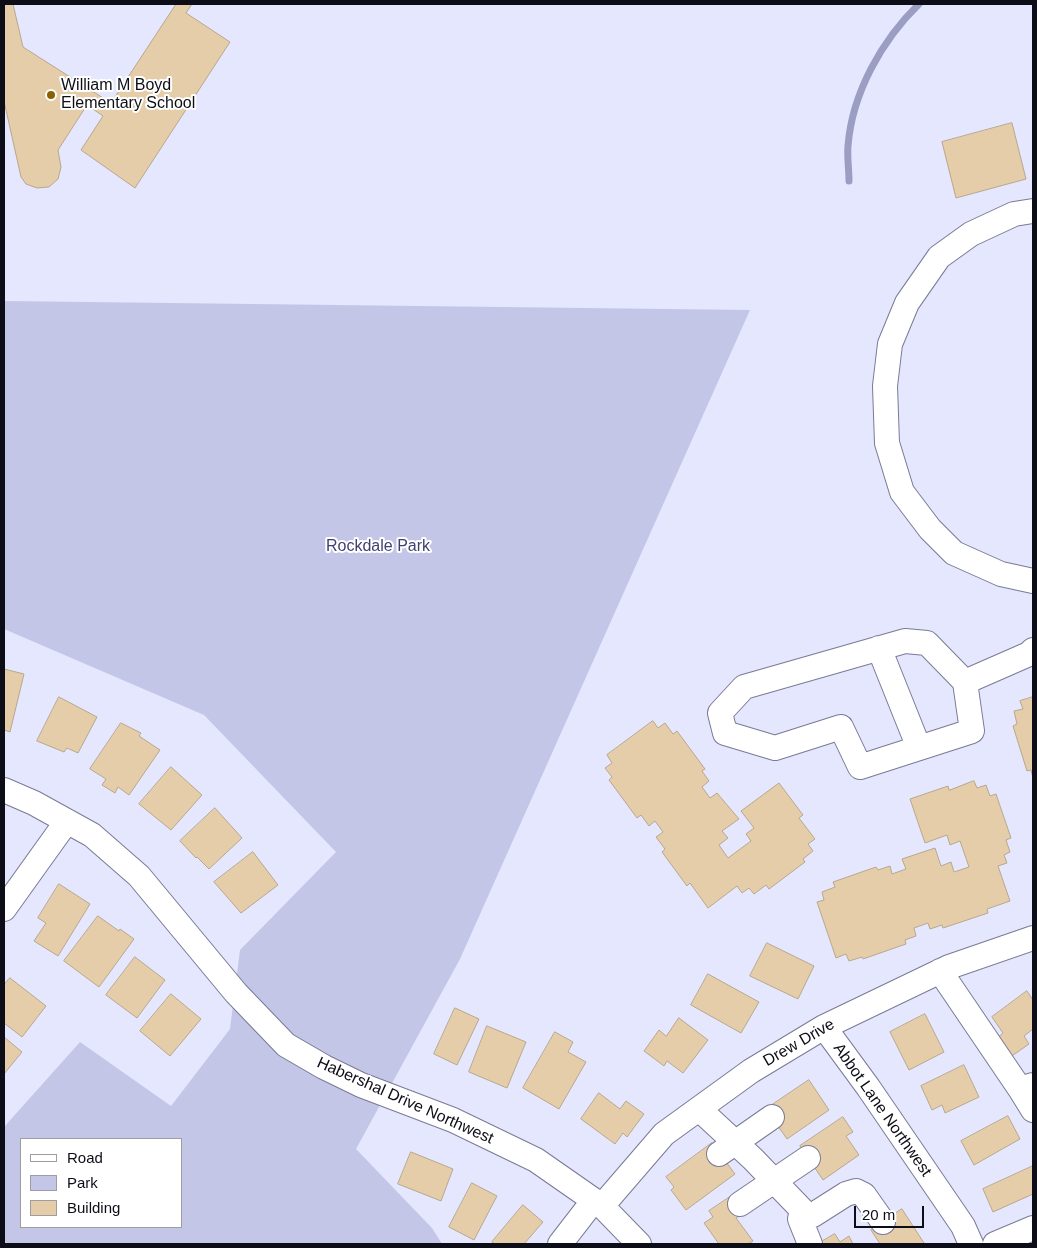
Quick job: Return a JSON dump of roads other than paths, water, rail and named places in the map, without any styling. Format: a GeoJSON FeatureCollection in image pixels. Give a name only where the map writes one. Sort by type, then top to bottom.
{"type":"FeatureCollection","features":[{"type":"Feature","properties":{"kind":"street"},"geometry":{"type":"LineString","coordinates":[[1033,211],[1014,214],[971,234],[939,257],[907,303],[890,344],[885,386],[887,443],[902,492],[924,522],[954,553],[1001,574],[1033,581]]}},
{"type":"Feature","properties":{"kind":"street"},"geometry":{"type":"LineString","coordinates":[[905,640],[927,643],[965,682],[972,731],[860,767],[841,726],[775,748],[725,733],[720,713],[744,687],[905,640]]}},
{"type":"Feature","properties":{"kind":"street"},"geometry":{"type":"LineString","coordinates":[[879,648],[919,748]]}},
{"type":"Feature","properties":{"kind":"street"},"geometry":{"type":"LineString","coordinates":[[965,682],[1029,654],[1033,650]]}},
{"type":"Feature","properties":{"kind":"street","name":"Habershal Drive Northwest"},"geometry":{"type":"LineString","coordinates":[[4,790],[34,803],[92,835],[139,876],[236,994],[286,1045],[324,1067],[362,1085],[453,1120],[536,1160],[598,1203],[639,1244]]}},
{"type":"Feature","properties":{"kind":"street"},"geometry":{"type":"LineString","coordinates":[[4,909],[67,821]]}},
{"type":"Feature","properties":{"kind":"street","name":"Drew Drive"},"geometry":{"type":"LineString","coordinates":[[560,1244],[664,1134],[751,1071],[824,1027],[940,971],[1033,938]]}},
{"type":"Feature","properties":{"kind":"street"},"geometry":{"type":"LineString","coordinates":[[940,971],[1027,1087],[1033,1110]]}},
{"type":"Feature","properties":{"kind":"street","name":"Abbot Lane Northwest"},"geometry":{"type":"LineString","coordinates":[[824,1027],[868,1087],[957,1218],[971,1244]]}},
{"type":"Feature","properties":{"kind":"street"},"geometry":{"type":"LineString","coordinates":[[699,1109],[727,1148],[774,1181],[806,1214],[813,1215],[846,1194],[856,1191],[864,1195],[883,1222]]}},
{"type":"Feature","properties":{"kind":"street"},"geometry":{"type":"LineString","coordinates":[[727,1148],[772,1117]]}},
{"type":"Feature","properties":{"kind":"street"},"geometry":{"type":"LineString","coordinates":[[740,1204],[808,1158]]}},
{"type":"Feature","properties":{"kind":"street"},"geometry":{"type":"LineString","coordinates":[[802,1210],[800,1220],[810,1244]]}},
{"type":"Feature","properties":{"kind":"street"},"geometry":{"type":"LineString","coordinates":[[995,1244],[1033,1228]]}},
{"type":"Feature","properties":{"kind":"waterway"},"geometry":{"type":"LineString","coordinates":[[849,181],[848,150],[851,126],[862,87],[881,51],[905,18],[919,4]]}},
{"type":"Feature","properties":{"kind":"place","name":"William M Boyd Elementary School"},"geometry":{"type":"Point","coordinates":[51,95]}},
{"type":"Feature","properties":{"kind":"park label","name":"Rockdale Park"},"geometry":{"type":"Point","coordinates":[378,547]}}]}
